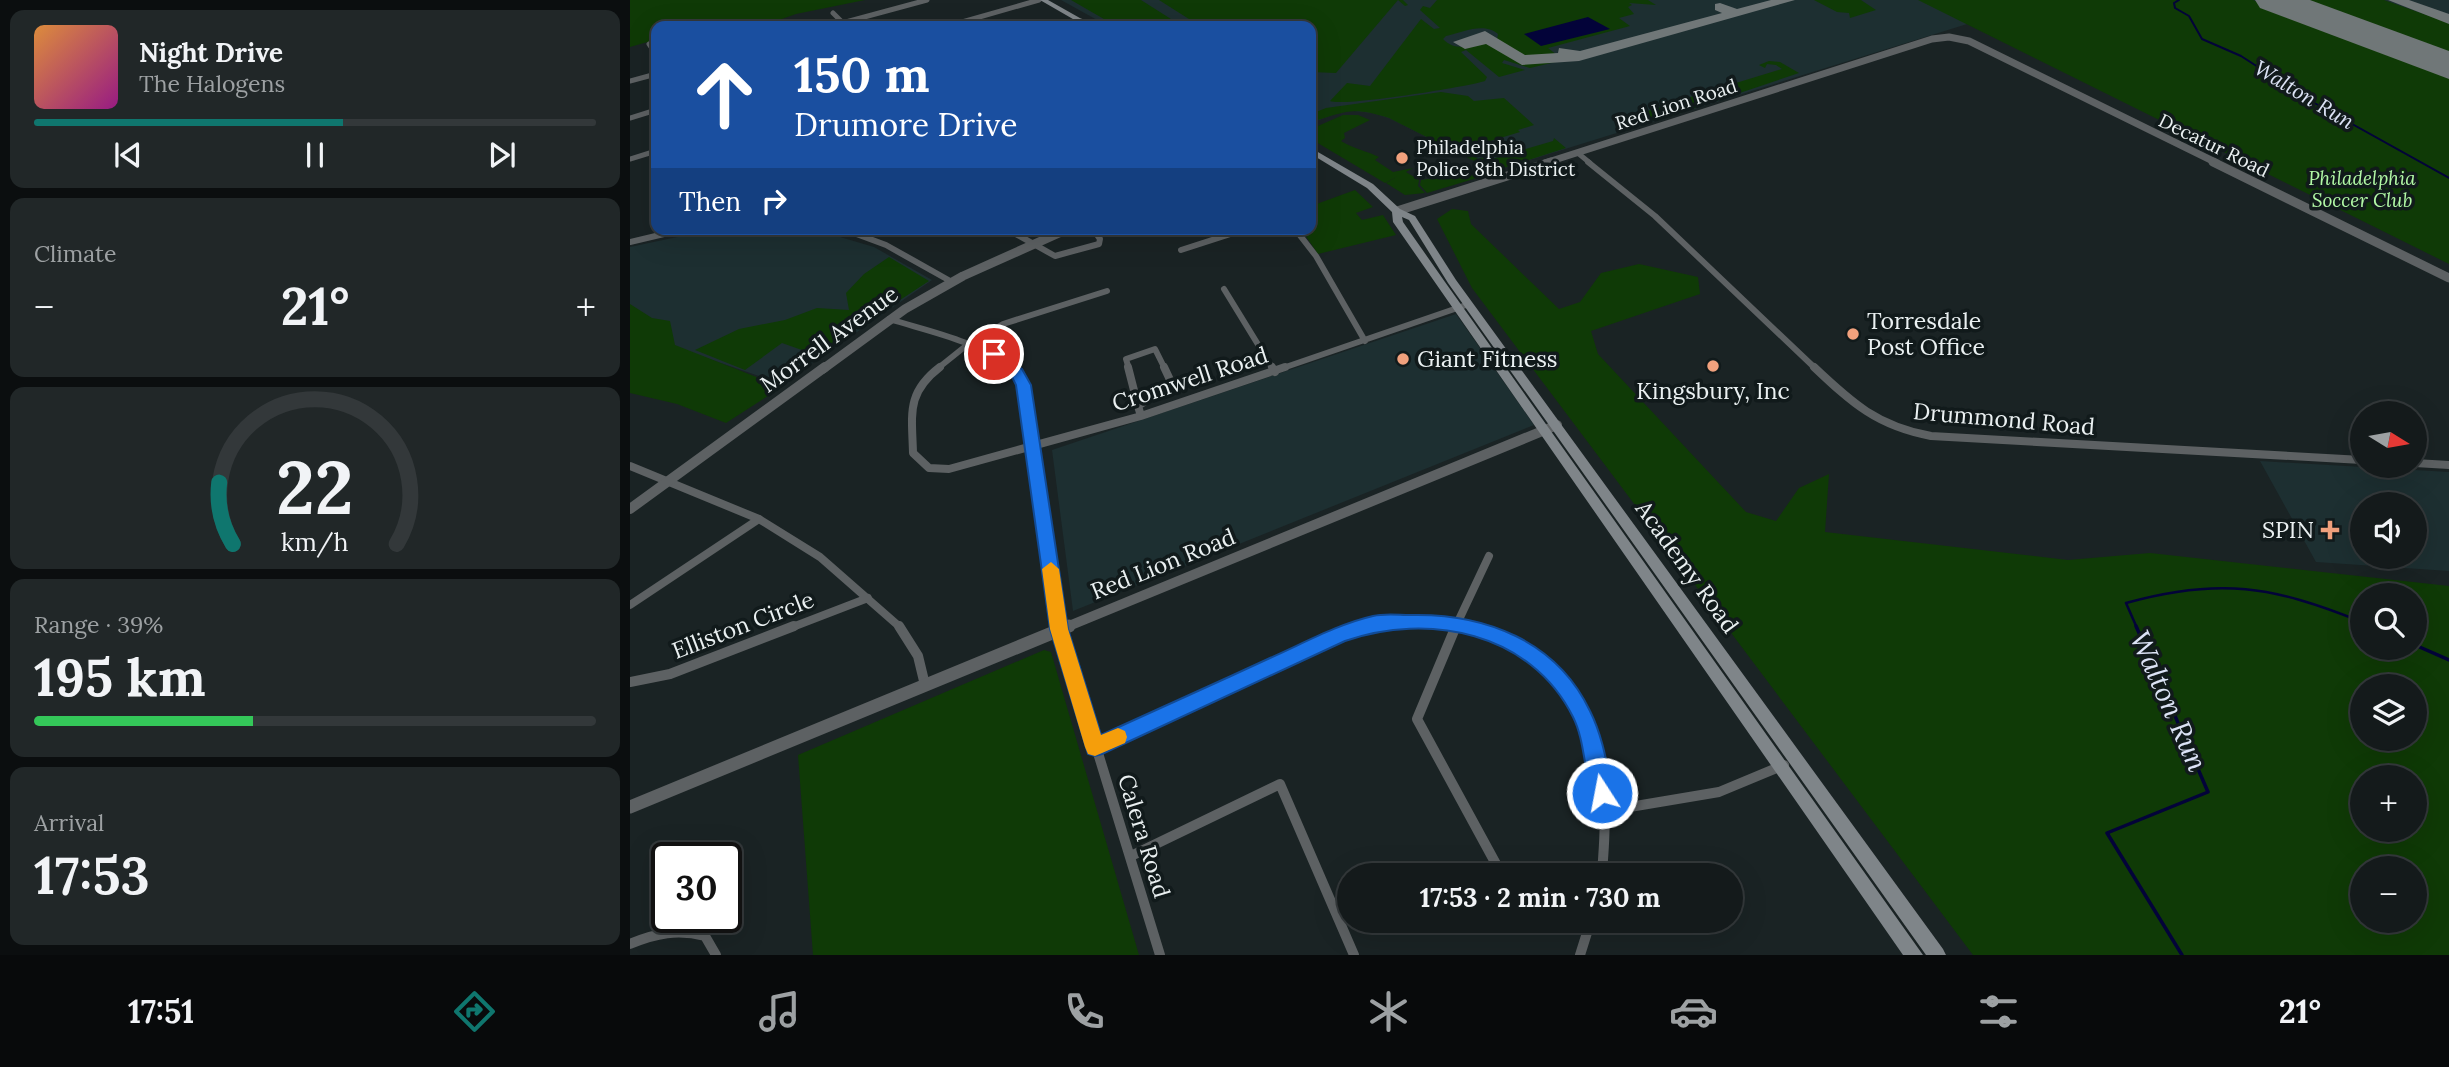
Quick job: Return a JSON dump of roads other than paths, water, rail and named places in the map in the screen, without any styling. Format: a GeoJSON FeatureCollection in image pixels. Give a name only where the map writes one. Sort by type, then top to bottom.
{"type":"FeatureCollection","features":[{"type":"Feature","properties":{"kind":"main road"},"geometry":{"type":"LineString","coordinates":[[1041,0],[1081,21]]}},
{"type":"Feature","properties":{"kind":"main road","name":"Academy Road"},"geometry":{"type":"LineString","coordinates":[[1316,154],[1370,186],[1397,211],[1412,218],[1550,427],[1788,763],[1914,955]]}},
{"type":"Feature","properties":{"kind":"main road","name":"Academy Road"},"geometry":{"type":"LineString","coordinates":[[1397,211],[1398,222],[1457,307],[1550,427]]}},
{"type":"Feature","properties":{"kind":"main road","name":"Academy Road"},"geometry":{"type":"LineString","coordinates":[[1788,763],[1937,955]]}},
{"type":"Feature","properties":{"kind":"street"},"geometry":{"type":"LineString","coordinates":[[857,21],[927,0]]}},
{"type":"Feature","properties":{"kind":"street"},"geometry":{"type":"LineString","coordinates":[[966,21],[1041,0]]}},
{"type":"Feature","properties":{"kind":"street"},"geometry":{"type":"LineString","coordinates":[[833,13],[840,21]]}},
{"type":"Feature","properties":{"kind":"street","name":"Red Lion Road"},"geometry":{"type":"LineString","coordinates":[[1397,211],[1932,39],[1965,40]]}},
{"type":"Feature","properties":{"kind":"street","name":"Decatur Road"},"geometry":{"type":"LineString","coordinates":[[1965,40],[2449,278]]}},
{"type":"Feature","properties":{"kind":"street"},"geometry":{"type":"LineString","coordinates":[[630,81],[651,75]]}},
{"type":"Feature","properties":{"kind":"street"},"geometry":{"type":"LineString","coordinates":[[630,118],[651,112]]}},
{"type":"Feature","properties":{"kind":"street"},"geometry":{"type":"LineString","coordinates":[[630,159],[651,152]]}},
{"type":"Feature","properties":{"kind":"street","name":"Drummond Road"},"geometry":{"type":"LineString","coordinates":[[1579,154],[1654,216],[1854,405],[1897,429],[1943,438],[2350,459]]}},
{"type":"Feature","properties":{"kind":"street"},"geometry":{"type":"LineString","coordinates":[[630,242],[660,235]]}},
{"type":"Feature","properties":{"kind":"street"},"geometry":{"type":"LineString","coordinates":[[863,235],[913,258],[952,282]]}},
{"type":"Feature","properties":{"kind":"street"},"geometry":{"type":"LineString","coordinates":[[1017,235],[1055,256],[1099,244],[1097,235]]}},
{"type":"Feature","properties":{"kind":"street","name":"Morrell Avenue"},"geometry":{"type":"LineString","coordinates":[[630,509],[889,319],[952,282],[1055,235]]}},
{"type":"Feature","properties":{"kind":"street"},"geometry":{"type":"LineString","coordinates":[[1181,250],[1227,235]]}},
{"type":"Feature","properties":{"kind":"street"},"geometry":{"type":"LineString","coordinates":[[1300,235],[1316,256],[1364,341]]}},
{"type":"Feature","properties":{"kind":"street"},"geometry":{"type":"LineString","coordinates":[[1224,289],[1275,372]]}},
{"type":"Feature","properties":{"kind":"street"},"geometry":{"type":"LineString","coordinates":[[967,345],[1003,324],[1107,291]]}},
{"type":"Feature","properties":{"kind":"street","name":"Cromwell Road"},"geometry":{"type":"LineString","coordinates":[[967,345],[928,376],[913,393],[913,453],[920,463],[929,468],[950,469],[1141,416],[1469,304]]}},
{"type":"Feature","properties":{"kind":"street","name":"Calera Road"},"geometry":{"type":"LineString","coordinates":[[889,319],[994,354],[1017,373],[1024,385],[1059,629],[1160,955]]}},
{"type":"Feature","properties":{"kind":"street"},"geometry":{"type":"LineString","coordinates":[[1138,406],[1172,383],[1155,349],[1126,359],[1138,406],[1141,416]]}},
{"type":"Feature","properties":{"kind":"street","name":"Red Lion Road"},"geometry":{"type":"LineString","coordinates":[[630,807],[1550,427]]}},
{"type":"Feature","properties":{"kind":"street"},"geometry":{"type":"LineString","coordinates":[[2427,464],[2449,465]]}},
{"type":"Feature","properties":{"kind":"street"},"geometry":{"type":"LineString","coordinates":[[630,466],[759,519],[820,557],[895,621],[910,639],[925,685]]}},
{"type":"Feature","properties":{"kind":"street"},"geometry":{"type":"LineString","coordinates":[[630,604],[759,519]]}},
{"type":"Feature","properties":{"kind":"street"},"geometry":{"type":"LineString","coordinates":[[1489,556],[1457,624],[1418,719],[1495,863]]}},
{"type":"Feature","properties":{"kind":"street","name":"Elliston Circle"},"geometry":{"type":"LineString","coordinates":[[630,682],[670,674],[868,598]]}},
{"type":"Feature","properties":{"kind":"street"},"geometry":{"type":"LineString","coordinates":[[1095,747],[1338,636],[1375,623],[1416,620],[1478,627],[1511,640],[1537,658],[1563,684],[1582,714],[1593,746],[1606,811],[1603,863]]}},
{"type":"Feature","properties":{"kind":"street"},"geometry":{"type":"LineString","coordinates":[[1606,811],[1711,795],[1751,783],[1788,763]]}},
{"type":"Feature","properties":{"kind":"street"},"geometry":{"type":"LineString","coordinates":[[1130,856],[1280,784],[1354,955]]}},
{"type":"Feature","properties":{"kind":"street"},"geometry":{"type":"LineString","coordinates":[[630,944],[653,934],[683,929],[705,936],[716,955]]}},
{"type":"Feature","properties":{"kind":"street"},"geometry":{"type":"LineString","coordinates":[[1580,955],[1587,933]]}},
{"type":"Feature","properties":{"kind":"waterway","name":"Walton Run"},"geometry":{"type":"LineString","coordinates":[[2179,0],[2174,3],[2175,8],[2189,16],[2202,39],[2241,56],[2309,100],[2449,178]]}},
{"type":"Feature","properties":{"kind":"waterway","name":"Walton Run"},"geometry":{"type":"LineString","coordinates":[[2137,628],[2126,603],[2159,595],[2218,588],[2273,593],[2350,618]]}},
{"type":"Feature","properties":{"kind":"waterway","name":"Walton Run"},"geometry":{"type":"LineString","coordinates":[[2136,626],[2208,792],[2107,833],[2182,955]]}},
{"type":"Feature","properties":{"kind":"waterway","name":"Walton Run"},"geometry":{"type":"LineString","coordinates":[[2427,650],[2449,660]]}},
{"type":"Feature","properties":{"kind":"place","name":"Philadelphia Police 8th District"},"geometry":{"type":"Point","coordinates":[1402,158]}},
{"type":"Feature","properties":{"kind":"place","name":"Torresdale Post Office"},"geometry":{"type":"Point","coordinates":[1853,334]}},
{"type":"Feature","properties":{"kind":"place","name":"Giant Fitness"},"geometry":{"type":"Point","coordinates":[1403,359]}},
{"type":"Feature","properties":{"kind":"place","name":"Kingsbury, Inc"},"geometry":{"type":"Point","coordinates":[1713,366]}},
{"type":"Feature","properties":{"kind":"place","name":"SPIN"},"geometry":{"type":"Point","coordinates":[2330,530]}},
{"type":"Feature","properties":{"kind":"park label","name":"Philadelphia Soccer Club"},"geometry":{"type":"Point","coordinates":[2362,189]}}]}
